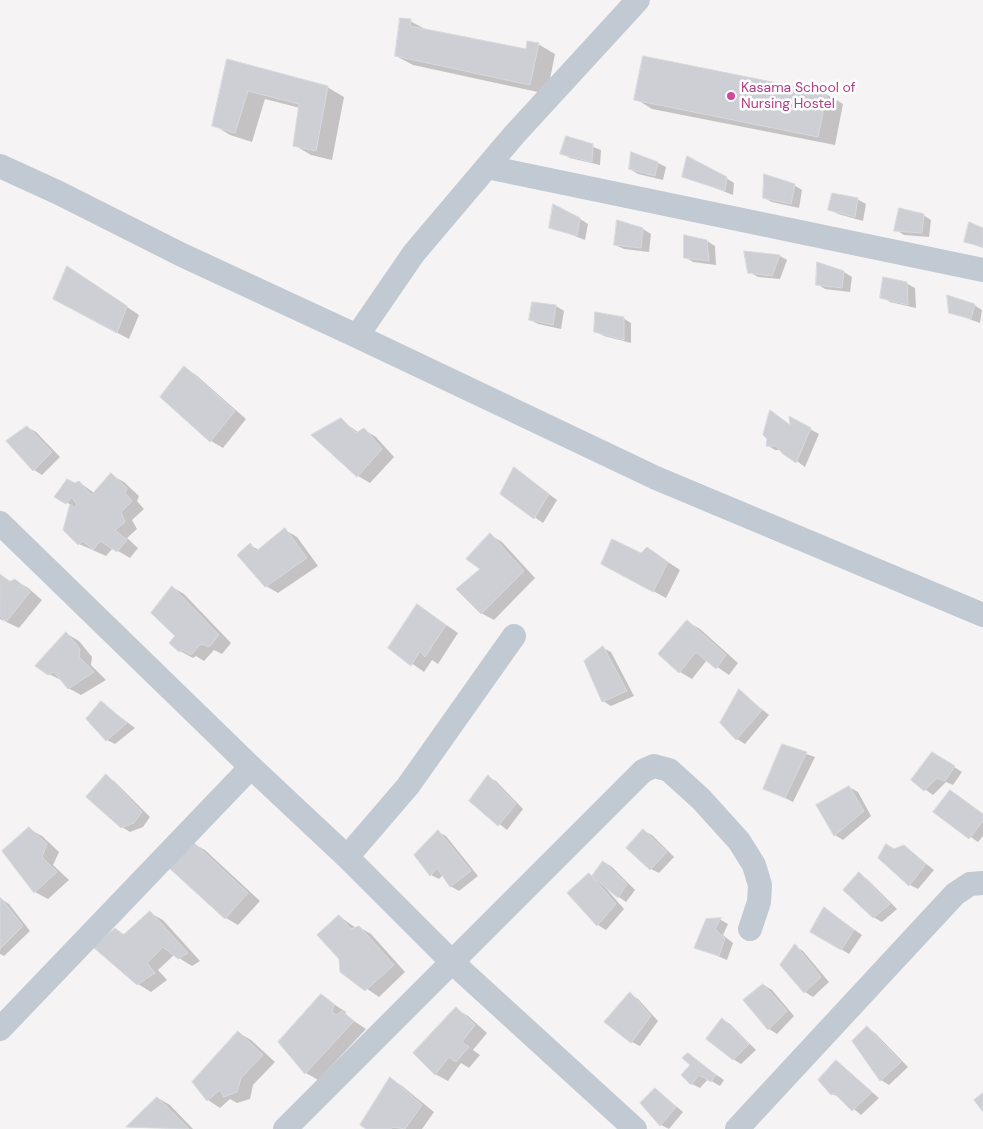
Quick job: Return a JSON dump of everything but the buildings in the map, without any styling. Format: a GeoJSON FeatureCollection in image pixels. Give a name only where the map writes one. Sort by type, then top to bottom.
{"type":"FeatureCollection","features":[{"type":"Feature","properties":{"kind":"street"},"geometry":{"type":"LineString","coordinates":[[358,336],[414,253],[487,167],[638,0]]}},
{"type":"Feature","properties":{"kind":"street"},"geometry":{"type":"LineString","coordinates":[[0,166],[59,193],[182,255],[358,336],[656,478],[983,615]]}},
{"type":"Feature","properties":{"kind":"street"},"geometry":{"type":"LineString","coordinates":[[487,167],[983,270]]}},
{"type":"Feature","properties":{"kind":"street"},"geometry":{"type":"LineString","coordinates":[[0,523],[251,767],[347,857],[452,962],[635,1129]]}},
{"type":"Feature","properties":{"kind":"street"},"geometry":{"type":"LineString","coordinates":[[347,857],[408,786],[514,636]]}},
{"type":"Feature","properties":{"kind":"street"},"geometry":{"type":"LineString","coordinates":[[285,1129],[624,789],[643,771],[654,766],[669,770],[701,799],[739,841],[754,865],[760,885],[759,902],[750,929]]}},
{"type":"Feature","properties":{"kind":"street"},"geometry":{"type":"LineString","coordinates":[[0,1030],[251,767]]}},
{"type":"Feature","properties":{"kind":"street"},"geometry":{"type":"LineString","coordinates":[[737,1129],[955,894],[970,884],[983,883]]}},
{"type":"Feature","properties":{"kind":"place","name":"Kasama School of Nursing Hostel"},"geometry":{"type":"Point","coordinates":[731,96]}}]}
